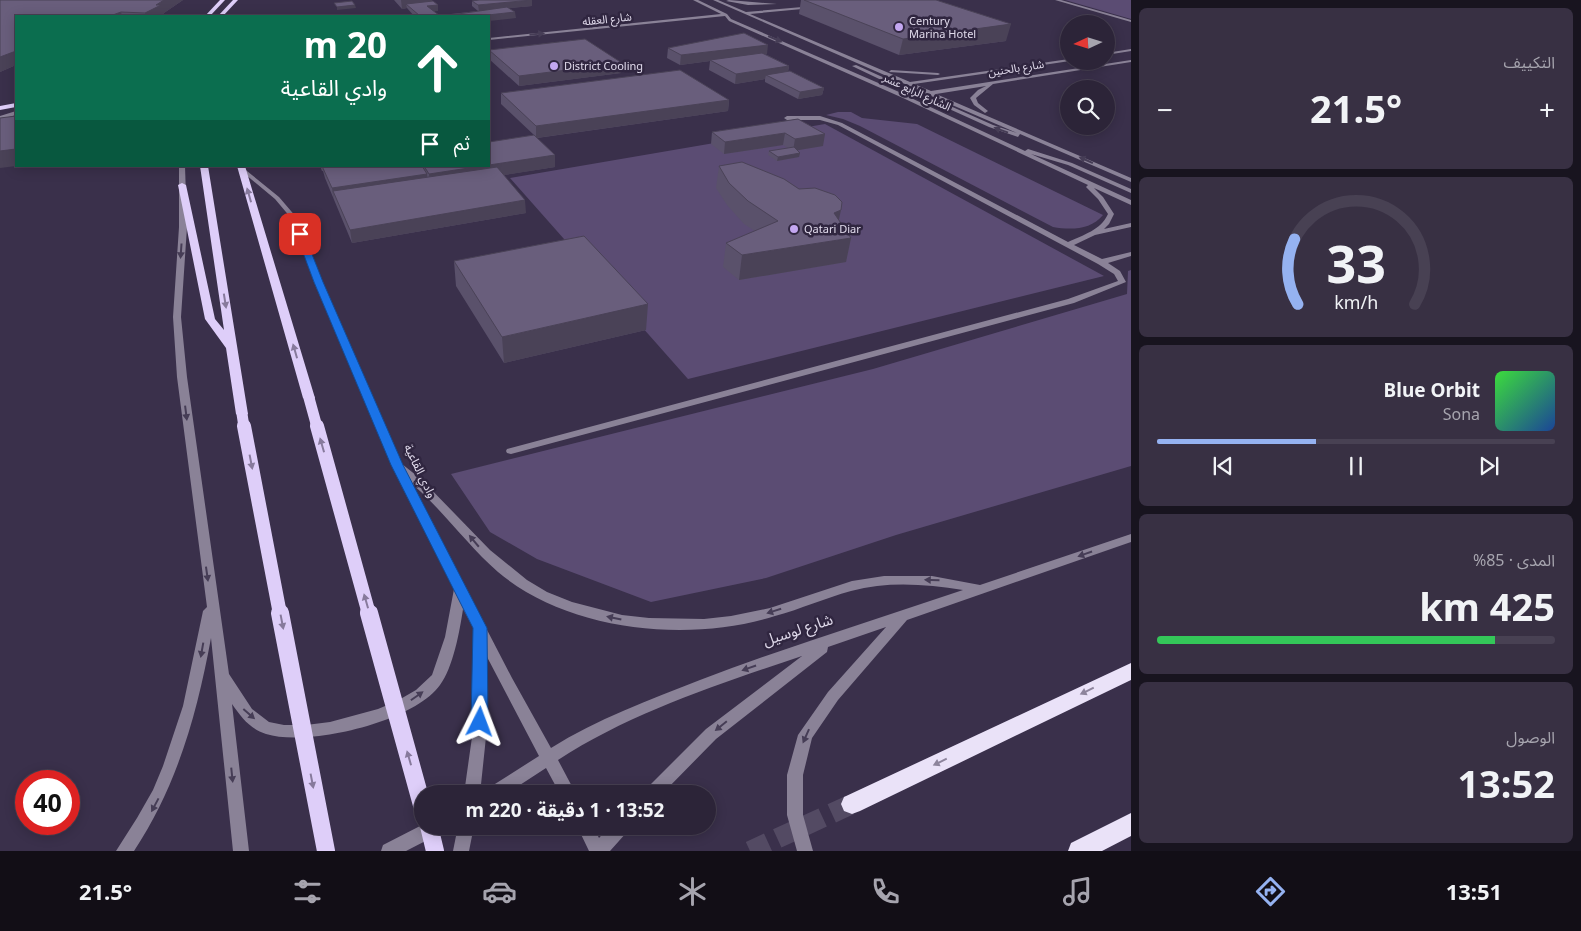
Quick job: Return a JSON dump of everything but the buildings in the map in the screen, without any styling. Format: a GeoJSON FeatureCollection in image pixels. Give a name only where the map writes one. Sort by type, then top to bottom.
{"type":"FeatureCollection","features":[{"type":"Feature","properties":{"kind":"highway"},"geometry":{"type":"LineString","coordinates":[[852,804],[1131,671]]}},
{"type":"Feature","properties":{"kind":"highway"},"geometry":{"type":"LineString","coordinates":[[1079,851],[1131,824]]}},
{"type":"Feature","properties":{"kind":"main road"},"geometry":{"type":"LineString","coordinates":[[208,15],[223,0]]}},
{"type":"Feature","properties":{"kind":"main road"},"geometry":{"type":"LineString","coordinates":[[221,15],[236,0]]}},
{"type":"Feature","properties":{"kind":"main road"},"geometry":{"type":"LineString","coordinates":[[0,117],[3,114],[0,110],[15,105]]}},
{"type":"Feature","properties":{"kind":"main road"},"geometry":{"type":"LineString","coordinates":[[204,167],[242,414],[326,851]]}},
{"type":"Feature","properties":{"kind":"main road","name":"وادي القاعية"},"geometry":{"type":"LineString","coordinates":[[241,168],[309,398],[417,785]]}},
{"type":"Feature","properties":{"kind":"main road"},"geometry":{"type":"LineString","coordinates":[[182,185],[210,319],[232,348]]}},
{"type":"Feature","properties":{"kind":"main road"},"geometry":{"type":"LineString","coordinates":[[431,835],[436,851]]}},
{"type":"Feature","properties":{"kind":"street","name":"الشارع الرابع عشر"},"geometry":{"type":"LineString","coordinates":[[695,0],[720,10],[730,20],[906,98],[1131,203]]}},
{"type":"Feature","properties":{"kind":"street","name":"الشارع الرابع عشر"},"geometry":{"type":"LineString","coordinates":[[715,0],[723,1],[783,30],[912,83],[1130,179]]}},
{"type":"Feature","properties":{"kind":"street"},"geometry":{"type":"LineString","coordinates":[[1057,0],[1131,21]]}},
{"type":"Feature","properties":{"kind":"street"},"geometry":{"type":"LineString","coordinates":[[720,10],[723,1],[748,4],[779,4]]}},
{"type":"Feature","properties":{"kind":"street"},"geometry":{"type":"LineString","coordinates":[[680,20],[720,10],[758,12],[819,6]]}},
{"type":"Feature","properties":{"kind":"street"},"geometry":{"type":"LineString","coordinates":[[780,10],[770,18],[783,30]]}},
{"type":"Feature","properties":{"kind":"street","name":"شارع العقله"},"geometry":{"type":"LineString","coordinates":[[490,39],[758,12]]}},
{"type":"Feature","properties":{"kind":"street"},"geometry":{"type":"LineString","coordinates":[[680,20],[716,22]]}},
{"type":"Feature","properties":{"kind":"street"},"geometry":{"type":"LineString","coordinates":[[724,23],[746,27]]}},
{"type":"Feature","properties":{"kind":"street"},"geometry":{"type":"LineString","coordinates":[[798,49],[833,58],[991,126],[1048,143]]}},
{"type":"Feature","properties":{"kind":"street"},"geometry":{"type":"LineString","coordinates":[[1115,53],[1131,50]]}},
{"type":"Feature","properties":{"kind":"street","name":"شارع بالحنين"},"geometry":{"type":"LineString","coordinates":[[906,98],[1131,60]]}},
{"type":"Feature","properties":{"kind":"street","name":"شارع بالحنين"},"geometry":{"type":"LineString","coordinates":[[884,88],[1060,61]]}},
{"type":"Feature","properties":{"kind":"street"},"geometry":{"type":"LineString","coordinates":[[906,98],[905,94],[922,88],[1060,66]]}},
{"type":"Feature","properties":{"kind":"street"},"geometry":{"type":"LineString","coordinates":[[875,68],[926,74],[982,72]]}},
{"type":"Feature","properties":{"kind":"street"},"geometry":{"type":"LineString","coordinates":[[1000,122],[979,108],[973,98],[980,91],[1001,81]]}},
{"type":"Feature","properties":{"kind":"street"},"geometry":{"type":"LineString","coordinates":[[884,88],[933,93]]}},
{"type":"Feature","properties":{"kind":"street"},"geometry":{"type":"LineString","coordinates":[[0,117],[15,113]]}},
{"type":"Feature","properties":{"kind":"street"},"geometry":{"type":"LineString","coordinates":[[511,451],[1071,301],[1122,282],[1121,276],[1116,270],[840,124],[820,118],[787,118]]}},
{"type":"Feature","properties":{"kind":"street"},"geometry":{"type":"LineString","coordinates":[[795,123],[822,122],[846,128]]}},
{"type":"Feature","properties":{"kind":"street"},"geometry":{"type":"LineString","coordinates":[[1007,146],[1070,164],[1131,191]]}},
{"type":"Feature","properties":{"kind":"street"},"geometry":{"type":"LineString","coordinates":[[182,167],[183,227],[177,317],[190,448],[222,675],[241,851]]}},
{"type":"Feature","properties":{"kind":"street","name":"وادي القاعية"},"geometry":{"type":"LineString","coordinates":[[241,168],[277,198],[294,218],[318,282],[397,465],[480,628],[563,785]]}},
{"type":"Feature","properties":{"kind":"street"},"geometry":{"type":"LineString","coordinates":[[1067,245],[1093,233],[1107,223],[1111,214],[1101,198],[1083,181]]}},
{"type":"Feature","properties":{"kind":"street"},"geometry":{"type":"LineString","coordinates":[[1093,233],[1131,225]]}},
{"type":"Feature","properties":{"kind":"street"},"geometry":{"type":"LineString","coordinates":[[1101,262],[1131,254]]}},
{"type":"Feature","properties":{"kind":"street"},"geometry":{"type":"LineString","coordinates":[[397,465],[437,499],[488,557],[517,579],[551,598],[594,614],[631,622],[679,626],[728,622],[759,616],[851,586],[878,580],[940,580],[980,590]]}},
{"type":"Feature","properties":{"kind":"street","name":"شارع لوسيل"},"geometry":{"type":"LineString","coordinates":[[506,785],[578,739],[646,706],[1131,538]]}},
{"type":"Feature","properties":{"kind":"street"},"geometry":{"type":"LineString","coordinates":[[222,675],[244,711],[266,728],[293,732],[337,727],[372,719],[414,699],[435,683],[452,640],[460,589]]}},
{"type":"Feature","properties":{"kind":"street"},"geometry":{"type":"LineString","coordinates":[[124,851],[155,806],[179,747],[195,688],[211,602]]}},
{"type":"Feature","properties":{"kind":"street"},"geometry":{"type":"LineString","coordinates":[[804,851],[795,815],[795,775],[805,735],[833,696],[902,618]]}},
{"type":"Feature","properties":{"kind":"street"},"geometry":{"type":"LineString","coordinates":[[473,785],[481,694],[480,628]]}},
{"type":"Feature","properties":{"kind":"street"},"geometry":{"type":"LineString","coordinates":[[660,785],[711,734],[829,643]]}},
{"type":"Feature","properties":{"kind":"street"},"geometry":{"type":"LineString","coordinates":[[389,851],[419,835]]}},
{"type":"Feature","properties":{"kind":"street"},"geometry":{"type":"LineString","coordinates":[[462,851],[465,835]]}},
{"type":"Feature","properties":{"kind":"street"},"geometry":{"type":"LineString","coordinates":[[589,835],[598,851],[613,835]]}},
{"type":"Feature","properties":{"kind":"shaded area"},"geometry":{"type":"Polygon","coordinates":[[[1065,0],[1131,0],[1131,19],[1065,0]]]}},
{"type":"Feature","properties":{"kind":"shaded area"},"geometry":{"type":"Polygon","coordinates":[[[838,112],[851,112],[862,118],[917,124],[1103,215],[1093,224],[1080,228],[1053,227],[860,126],[826,115],[838,112]]]}},
{"type":"Feature","properties":{"kind":"shaded area"},"geometry":{"type":"Polygon","coordinates":[[[825,124],[1104,276],[688,379],[510,178],[825,124]]]}},
{"type":"Feature","properties":{"kind":"shaded area"},"geometry":{"type":"Polygon","coordinates":[[[1131,270],[1131,466],[896,535],[766,578],[651,602],[537,559],[490,532],[451,474],[873,369],[1127,294],[1128,271],[1131,270]]]}},
{"type":"Feature","properties":{"kind":"tunnel"},"geometry":{"type":"LineString","coordinates":[[750,851],[852,804]]}},
{"type":"Feature","properties":{"kind":"place","name":"Century Marina Hotel"},"geometry":{"type":"Point","coordinates":[899,27]}},
{"type":"Feature","properties":{"kind":"place","name":"District Cooling"},"geometry":{"type":"Point","coordinates":[554,66]}},
{"type":"Feature","properties":{"kind":"place","name":"Qatari Diar"},"geometry":{"type":"Point","coordinates":[794,229]}},
{"type":"Feature","properties":{"kind":"route"},"geometry":{"type":"LineString","coordinates":[[300,234],[318,282],[397,465],[480,628],[480,722]]}}]}
